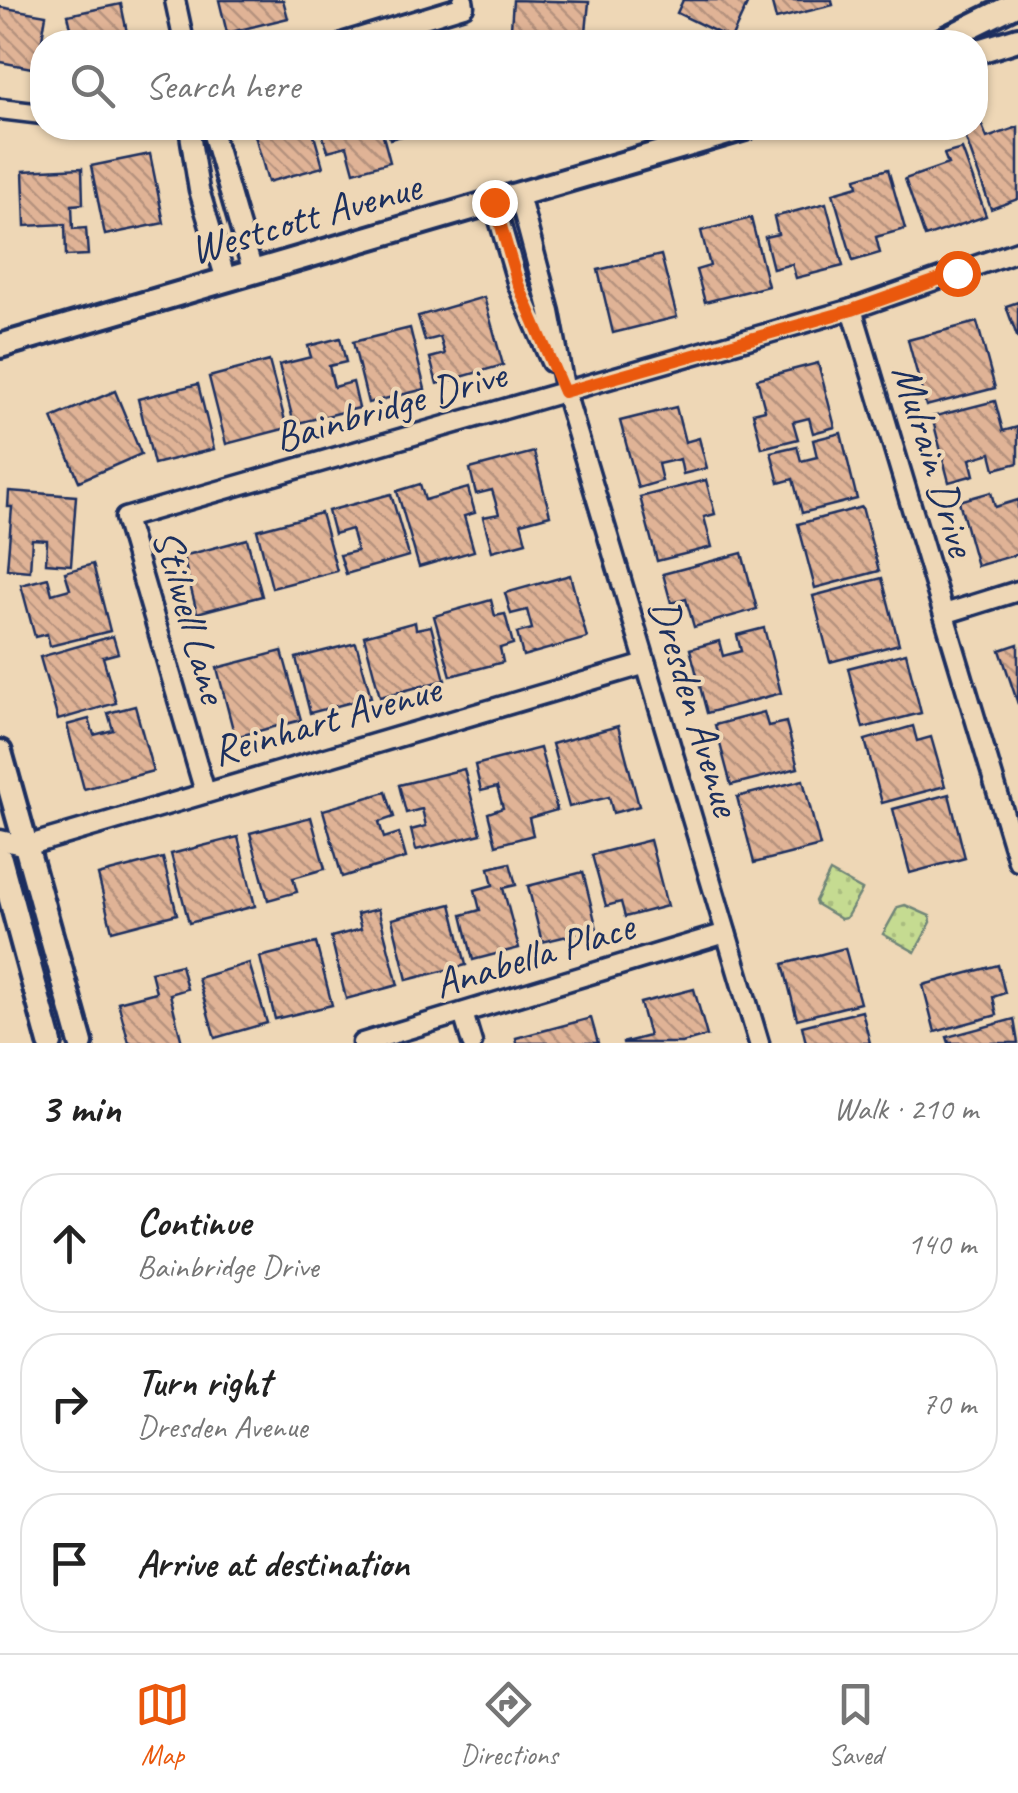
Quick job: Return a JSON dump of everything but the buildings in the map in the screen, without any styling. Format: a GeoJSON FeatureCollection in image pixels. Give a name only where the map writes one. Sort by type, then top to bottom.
{"type":"FeatureCollection","features":[{"type":"Feature","properties":{"kind":"street"},"geometry":{"type":"LineString","coordinates":[[174,0],[181,30]]}},
{"type":"Feature","properties":{"kind":"street"},"geometry":{"type":"LineString","coordinates":[[963,30],[1018,2]]}},
{"type":"Feature","properties":{"kind":"street"},"geometry":{"type":"LineString","coordinates":[[382,30],[463,3]]}},
{"type":"Feature","properties":{"kind":"street"},"geometry":{"type":"LineString","coordinates":[[988,48],[1018,38]]}},
{"type":"Feature","properties":{"kind":"street"},"geometry":{"type":"LineString","coordinates":[[2,115],[30,114]]}},
{"type":"Feature","properties":{"kind":"street"},"geometry":{"type":"LineString","coordinates":[[192,140],[199,190],[226,280]]}},
{"type":"Feature","properties":{"kind":"street"},"geometry":{"type":"LineString","coordinates":[[214,140],[253,272]]}},
{"type":"Feature","properties":{"kind":"street","name":"Westcott Avenue"},"geometry":{"type":"LineString","coordinates":[[0,346],[705,140]]}},
{"type":"Feature","properties":{"kind":"street","name":"Dresden Avenue"},"geometry":{"type":"LineString","coordinates":[[519,196],[550,312],[564,392]]}},
{"type":"Feature","properties":{"kind":"street","name":"Dresden Avenue"},"geometry":{"type":"LineString","coordinates":[[494,202],[518,284],[564,392],[758,1043]]}},
{"type":"Feature","properties":{"kind":"street","name":"Bainbridge Drive"},"geometry":{"type":"LineString","coordinates":[[124,518],[852,310],[1018,251]]}},
{"type":"Feature","properties":{"kind":"street","name":"Mulrain Drive"},"geometry":{"type":"LineString","coordinates":[[852,310],[1018,861]]}},
{"type":"Feature","properties":{"kind":"street","name":"Stilwell Lane"},"geometry":{"type":"LineString","coordinates":[[124,518],[205,792]]}},
{"type":"Feature","properties":{"kind":"street"},"geometry":{"type":"LineString","coordinates":[[944,614],[1018,591]]}},
{"type":"Feature","properties":{"kind":"street","name":"Reinhart Avenue"},"geometry":{"type":"LineString","coordinates":[[1,867],[26,846],[646,664]]}},
{"type":"Feature","properties":{"kind":"street"},"geometry":{"type":"LineString","coordinates":[[0,752],[82,1043]]}},
{"type":"Feature","properties":{"kind":"street","name":"Reinhart Avenue"},"geometry":{"type":"LineString","coordinates":[[0,840],[26,846]]}},
{"type":"Feature","properties":{"kind":"street"},"geometry":{"type":"LineString","coordinates":[[1,867],[50,1043]]}},
{"type":"Feature","properties":{"kind":"street","name":"Anabella Place"},"geometry":{"type":"LineString","coordinates":[[362,1043],[726,934]]}},
{"type":"Feature","properties":{"kind":"street"},"geometry":{"type":"LineString","coordinates":[[463,1013],[472,1043]]}},
{"type":"Feature","properties":{"kind":"green space"},"geometry":{"type":"Polygon","coordinates":[[[830,872],[862,890],[846,918],[841,919],[816,904],[830,872]]]}},
{"type":"Feature","properties":{"kind":"green space"},"geometry":{"type":"Polygon","coordinates":[[[905,905],[930,916],[931,922],[915,952],[883,934],[898,907],[905,905]]]}},
{"type":"Feature","properties":{"kind":"route"},"geometry":{"type":"LineString","coordinates":[[494,202],[518,284],[564,392],[852,310],[957,273]]}}]}
